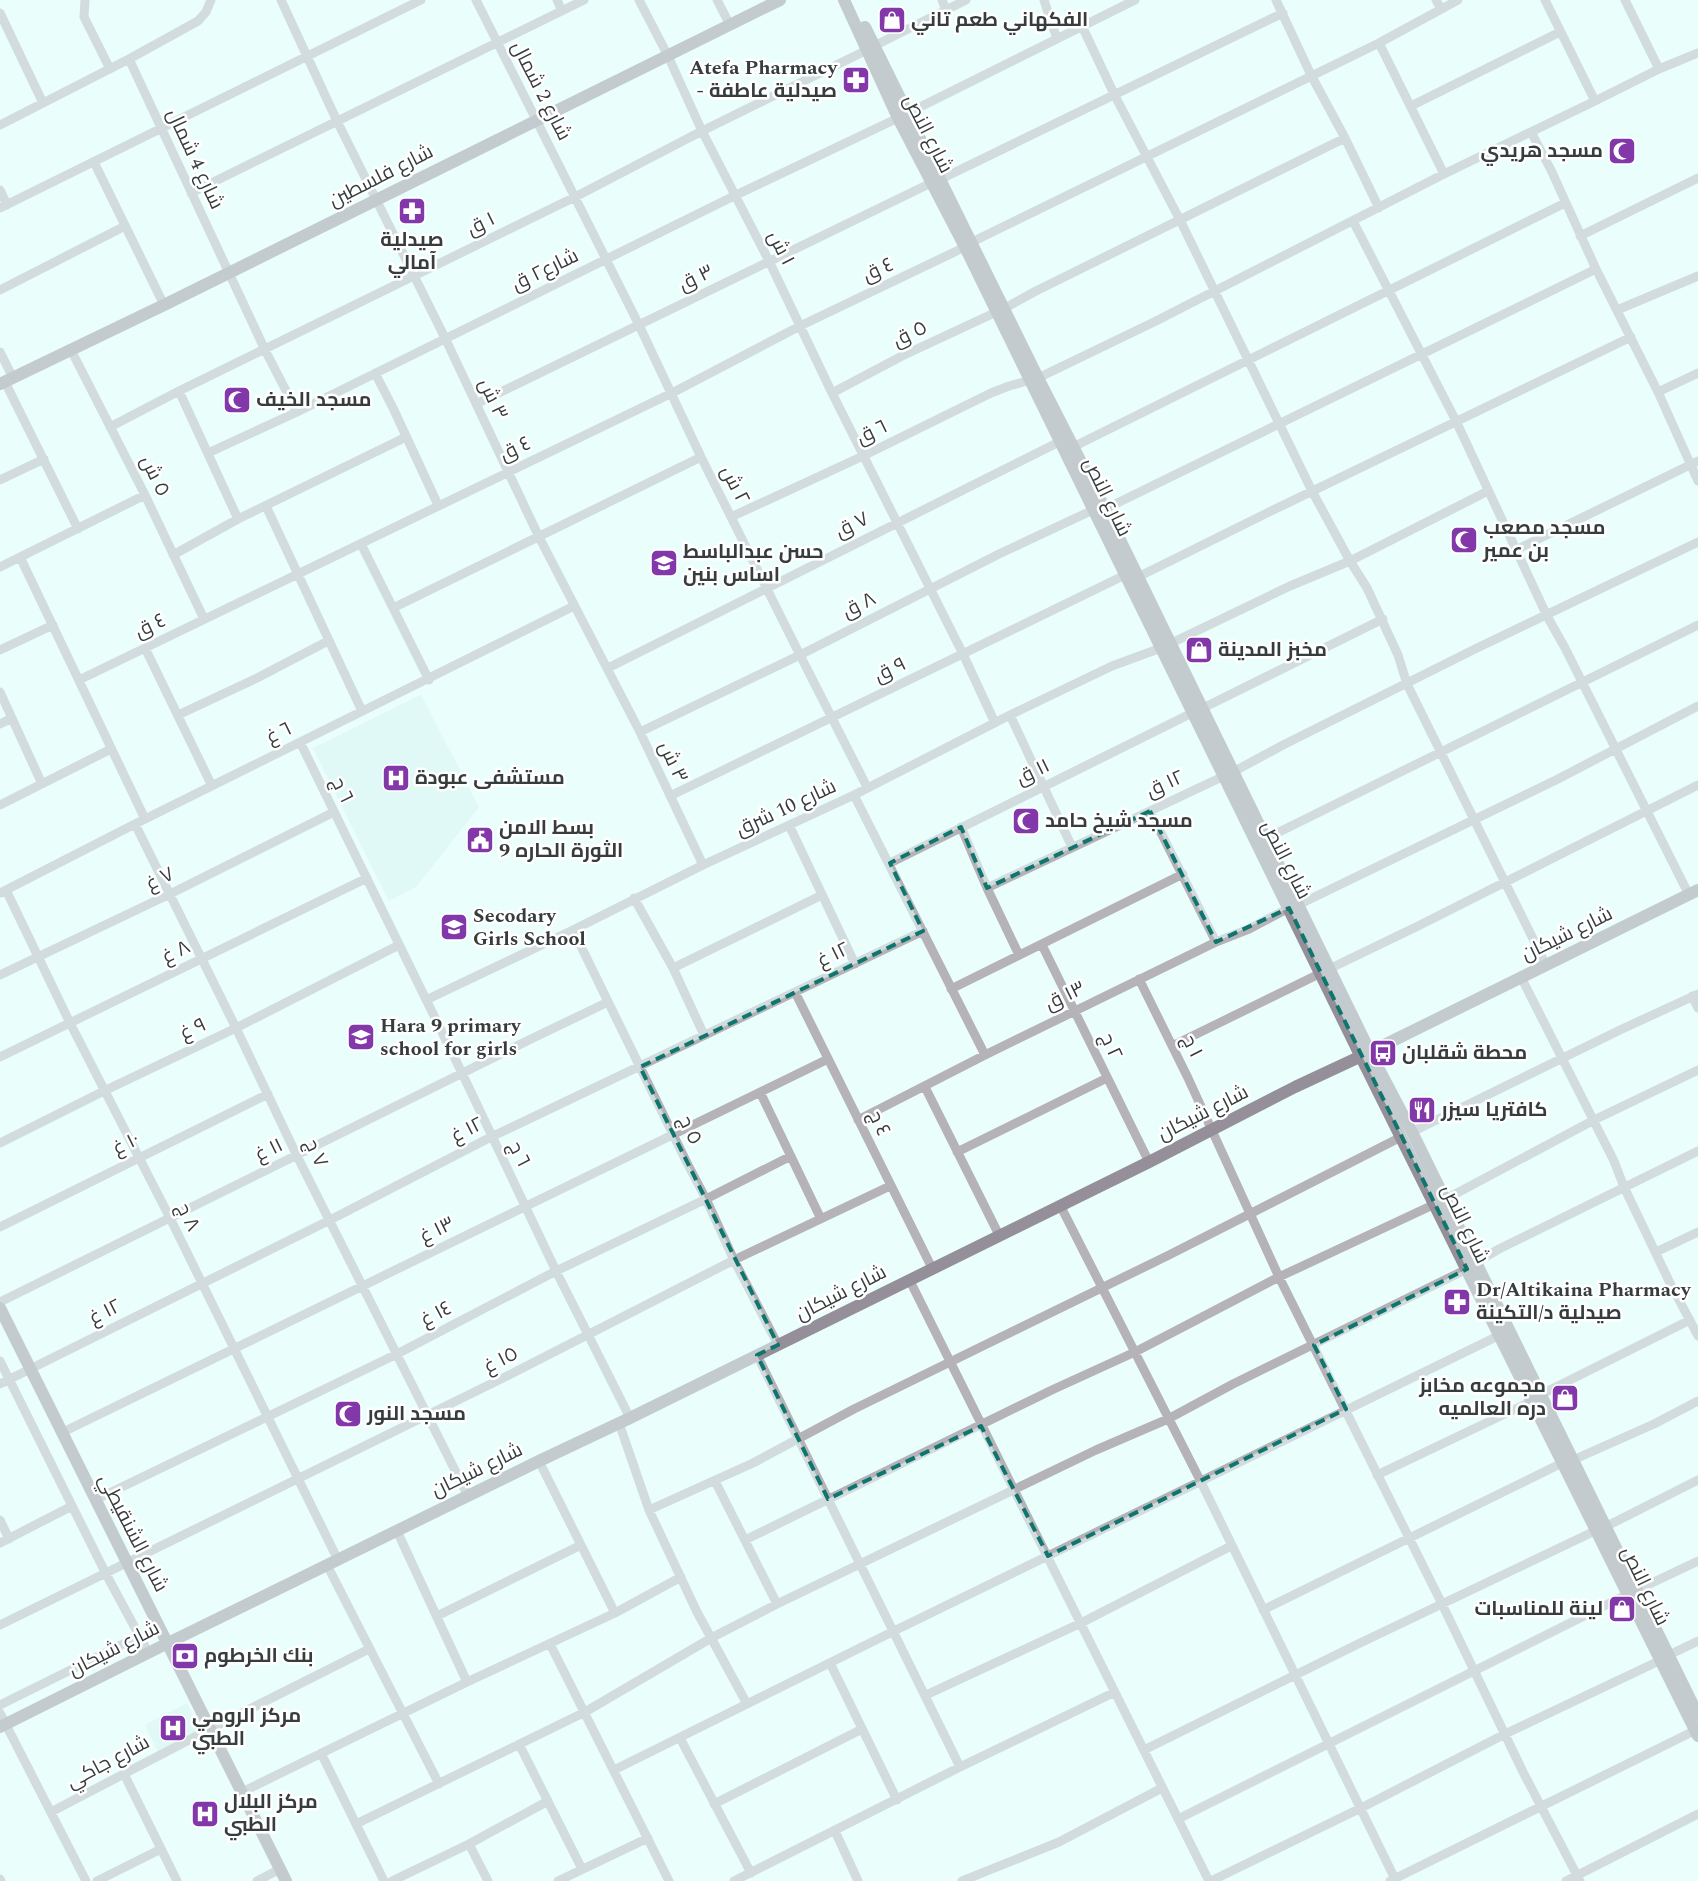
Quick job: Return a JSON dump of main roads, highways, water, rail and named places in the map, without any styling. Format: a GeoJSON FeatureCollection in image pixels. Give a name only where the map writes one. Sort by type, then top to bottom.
{"type":"FeatureCollection","features":[{"type":"Feature","properties":{"kind":"place","name":"الفكهاني طعم تاني"},"geometry":{"type":"Point","coordinates":[892,20]}},
{"type":"Feature","properties":{"kind":"place","name":"Atefa Pharmacy - صيدلية عاطفة"},"geometry":{"type":"Point","coordinates":[856,80]}},
{"type":"Feature","properties":{"kind":"place","name":"مسجد هريدي"},"geometry":{"type":"Point","coordinates":[1622,151]}},
{"type":"Feature","properties":{"kind":"place","name":"صيدلية آمالي"},"geometry":{"type":"Point","coordinates":[412,211]}},
{"type":"Feature","properties":{"kind":"place","name":"مسجد الخيف"},"geometry":{"type":"Point","coordinates":[237,400]}},
{"type":"Feature","properties":{"kind":"place","name":"مسجد مصعب بن عمير"},"geometry":{"type":"Point","coordinates":[1464,540]}},
{"type":"Feature","properties":{"kind":"place","name":"حسن عبدالباسط اساس بنين"},"geometry":{"type":"Point","coordinates":[664,563]}},
{"type":"Feature","properties":{"kind":"place","name":"مخبز المدينة"},"geometry":{"type":"Point","coordinates":[1199,650]}},
{"type":"Feature","properties":{"kind":"place","name":"مستشفى عبودة"},"geometry":{"type":"Point","coordinates":[396,778]}},
{"type":"Feature","properties":{"kind":"place","name":"مسجد شيخ حامد"},"geometry":{"type":"Point","coordinates":[1026,821]}},
{"type":"Feature","properties":{"kind":"place","name":"بسط الامن الثورة الحاره 9"},"geometry":{"type":"Point","coordinates":[480,840]}},
{"type":"Feature","properties":{"kind":"place","name":"Secodary Girls School"},"geometry":{"type":"Point","coordinates":[454,927]}},
{"type":"Feature","properties":{"kind":"place","name":"Hara 9 primary school for girls"},"geometry":{"type":"Point","coordinates":[361,1037]}},
{"type":"Feature","properties":{"kind":"place","name":"محطة شقلبان"},"geometry":{"type":"Point","coordinates":[1383,1053]}},
{"type":"Feature","properties":{"kind":"place","name":"كافتريا سيزر"},"geometry":{"type":"Point","coordinates":[1422,1110]}},
{"type":"Feature","properties":{"kind":"place","name":"Dr/Altikaina Pharmacy صيدلية د/التكينة"},"geometry":{"type":"Point","coordinates":[1457,1302]}},
{"type":"Feature","properties":{"kind":"place","name":"مجموعه مخابز دره العالميه"},"geometry":{"type":"Point","coordinates":[1565,1398]}},
{"type":"Feature","properties":{"kind":"place","name":"مسجد النور"},"geometry":{"type":"Point","coordinates":[348,1414]}},
{"type":"Feature","properties":{"kind":"place","name":"لينة للمناسبات"},"geometry":{"type":"Point","coordinates":[1622,1609]}},
{"type":"Feature","properties":{"kind":"place","name":"بنك الخرطوم"},"geometry":{"type":"Point","coordinates":[185,1656]}},
{"type":"Feature","properties":{"kind":"place","name":"مركز الرومي الطبي"},"geometry":{"type":"Point","coordinates":[173,1728]}},
{"type":"Feature","properties":{"kind":"place","name":"مركز البلال الطبي"},"geometry":{"type":"Point","coordinates":[205,1814]}}]}
